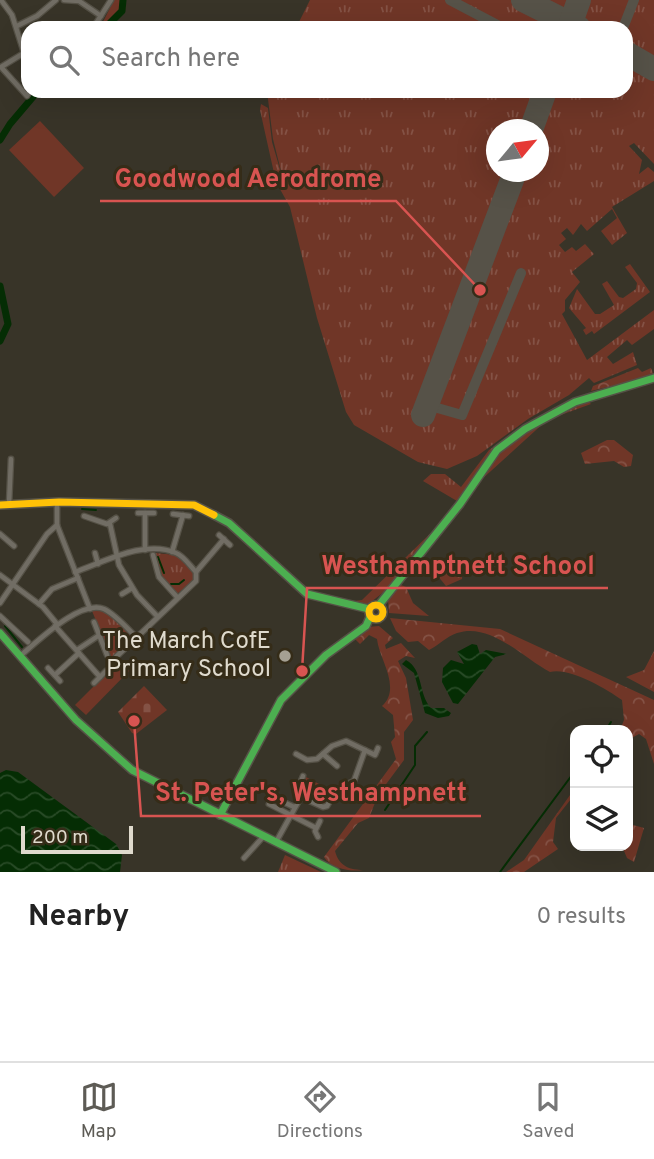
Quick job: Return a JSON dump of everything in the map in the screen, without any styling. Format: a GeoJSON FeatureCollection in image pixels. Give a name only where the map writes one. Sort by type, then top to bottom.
{"type":"FeatureCollection","features":[{"type":"Feature","properties":{"kind":"street"},"geometry":{"type":"LineString","coordinates":[[1,0],[17,26],[21,39]]}},
{"type":"Feature","properties":{"kind":"street"},"geometry":{"type":"LineString","coordinates":[[27,21],[56,0]]}},
{"type":"Feature","properties":{"kind":"street"},"geometry":{"type":"LineString","coordinates":[[65,0],[79,0],[101,16]]}},
{"type":"Feature","properties":{"kind":"street"},"geometry":{"type":"LineString","coordinates":[[98,21],[111,0]]}},
{"type":"Feature","properties":{"kind":"street"},"geometry":{"type":"LineString","coordinates":[[17,26],[21,24]]}},
{"type":"Feature","properties":{"kind":"street"},"geometry":{"type":"LineString","coordinates":[[21,57],[1,67],[21,89]]}},
{"type":"Feature","properties":{"kind":"street"},"geometry":{"type":"LineString","coordinates":[[379,605],[458,506],[497,450],[531,425],[575,402],[654,378]]}},
{"type":"Feature","properties":{"kind":"street"},"geometry":{"type":"LineString","coordinates":[[9,504],[11,459]]}},
{"type":"Feature","properties":{"kind":"street"},"geometry":{"type":"LineString","coordinates":[[57,502],[57,525],[90,609]]}},
{"type":"Feature","properties":{"kind":"street"},"geometry":{"type":"LineString","coordinates":[[0,505],[57,502],[194,505],[229,523],[307,594],[369,613],[376,619],[381,617],[383,609],[379,605],[373,605],[369,613],[366,626],[326,655],[281,700],[220,815]]}},
{"type":"Feature","properties":{"kind":"street"},"geometry":{"type":"LineString","coordinates":[[145,550],[142,513],[154,513]]}},
{"type":"Feature","properties":{"kind":"street"},"geometry":{"type":"LineString","coordinates":[[172,552],[186,515],[173,514]]}},
{"type":"Feature","properties":{"kind":"street"},"geometry":{"type":"LineString","coordinates":[[84,516],[110,524]]}},
{"type":"Feature","properties":{"kind":"street"},"geometry":{"type":"LineString","coordinates":[[110,524],[116,518]]}},
{"type":"Feature","properties":{"kind":"street"},"geometry":{"type":"LineString","coordinates":[[110,524],[119,556],[118,562],[132,588],[157,616]]}},
{"type":"Feature","properties":{"kind":"street"},"geometry":{"type":"LineString","coordinates":[[0,603],[47,534],[57,525]]}},
{"type":"Feature","properties":{"kind":"street"},"geometry":{"type":"LineString","coordinates":[[116,657],[196,581],[196,572],[221,537],[230,545]]}},
{"type":"Feature","properties":{"kind":"street"},"geometry":{"type":"LineString","coordinates":[[1,539],[14,546]]}},
{"type":"Feature","properties":{"kind":"street"},"geometry":{"type":"LineString","coordinates":[[75,572],[145,550],[179,554],[196,572]]}},
{"type":"Feature","properties":{"kind":"street"},"geometry":{"type":"LineString","coordinates":[[94,553],[98,564]]}},
{"type":"Feature","properties":{"kind":"street"},"geometry":{"type":"LineString","coordinates":[[153,555],[159,577],[177,597]]}},
{"type":"Feature","properties":{"kind":"street"},"geometry":{"type":"LineString","coordinates":[[0,575],[39,604],[100,677]]}},
{"type":"Feature","properties":{"kind":"street"},"geometry":{"type":"LineString","coordinates":[[39,604],[52,589],[78,578]]}},
{"type":"Feature","properties":{"kind":"street"},"geometry":{"type":"LineString","coordinates":[[122,594],[132,588]]}},
{"type":"Feature","properties":{"kind":"street"},"geometry":{"type":"LineString","coordinates":[[20,656],[56,625],[90,609],[105,609],[137,638]]}},
{"type":"Feature","properties":{"kind":"street"},"geometry":{"type":"LineString","coordinates":[[0,615],[28,642]]}},
{"type":"Feature","properties":{"kind":"street"},"geometry":{"type":"LineString","coordinates":[[94,622],[107,655]]}},
{"type":"Feature","properties":{"kind":"street"},"geometry":{"type":"LineString","coordinates":[[0,634],[76,720],[122,763],[158,785],[324,869],[336,872]]}},
{"type":"Feature","properties":{"kind":"street"},"geometry":{"type":"LineString","coordinates":[[54,675],[98,636]]}},
{"type":"Feature","properties":{"kind":"street"},"geometry":{"type":"LineString","coordinates":[[48,668],[60,681]]}},
{"type":"Feature","properties":{"kind":"street"},"geometry":{"type":"LineString","coordinates":[[94,684],[106,671]]}},
{"type":"Feature","properties":{"kind":"street"},"geometry":{"type":"LineString","coordinates":[[296,754],[312,761],[332,746],[346,741],[375,755],[378,748]]}},
{"type":"Feature","properties":{"kind":"street"},"geometry":{"type":"LineString","coordinates":[[301,797],[323,807],[327,806],[337,789],[354,781],[365,750]]}},
{"type":"Feature","properties":{"kind":"street"},"geometry":{"type":"LineString","coordinates":[[323,754],[337,766]]}},
{"type":"Feature","properties":{"kind":"street"},"geometry":{"type":"LineString","coordinates":[[276,843],[301,797],[299,786],[303,776]]}},
{"type":"Feature","properties":{"kind":"street"},"geometry":{"type":"LineString","coordinates":[[278,800],[294,807]]}},
{"type":"Feature","properties":{"kind":"street"},"geometry":{"type":"LineString","coordinates":[[269,804],[316,828]]}},
{"type":"Feature","properties":{"kind":"street"},"geometry":{"type":"LineString","coordinates":[[318,837],[316,828],[320,821]]}},
{"type":"Feature","properties":{"kind":"street"},"geometry":{"type":"LineString","coordinates":[[244,858],[263,837]]}},
{"type":"Feature","properties":{"kind":"green space"},"geometry":{"type":"Polygon","coordinates":[[[114,0],[126,0],[125,11],[116,21],[104,21],[114,0]]]}},
{"type":"Feature","properties":{"kind":"green space"},"geometry":{"type":"Polygon","coordinates":[[[310,0],[654,0],[654,164],[634,143],[629,146],[642,160],[639,174],[648,167],[654,172],[654,181],[612,207],[627,233],[612,245],[601,231],[617,218],[612,209],[587,231],[581,224],[573,235],[567,228],[561,233],[566,239],[559,245],[565,252],[572,247],[576,251],[585,244],[594,254],[572,272],[580,282],[565,300],[565,311],[562,314],[587,360],[654,310],[654,329],[632,345],[627,340],[607,357],[613,364],[633,352],[637,365],[594,383],[589,378],[569,395],[528,419],[477,456],[447,469],[418,462],[354,425],[346,412],[317,318],[290,207],[276,182],[260,110],[261,104],[268,108],[272,142],[284,183],[273,139],[268,98],[633,98],[633,21],[300,21],[310,0]]]}},
{"type":"Feature","properties":{"kind":"green space"},"geometry":{"type":"Polygon","coordinates":[[[40,121],[84,168],[54,197],[9,150],[40,121]]]}},
{"type":"Feature","properties":{"kind":"green space"},"geometry":{"type":"Polygon","coordinates":[[[630,264],[650,292],[594,334],[592,331],[586,335],[583,330],[586,328],[569,308],[577,289],[595,314],[600,314],[614,305],[602,284],[607,281],[619,297],[623,298],[636,289],[637,283],[625,267],[630,264]]]}},
{"type":"Feature","properties":{"kind":"green space"},"geometry":{"type":"Polygon","coordinates":[[[638,368],[642,372],[651,368],[654,376],[591,391],[593,386],[638,368]]]}},
{"type":"Feature","properties":{"kind":"green space"},"geometry":{"type":"Polygon","coordinates":[[[587,400],[591,404],[547,420],[481,480],[484,468],[507,444],[542,421],[587,400]]]}},
{"type":"Feature","properties":{"kind":"green space"},"geometry":{"type":"Polygon","coordinates":[[[555,407],[556,409],[494,450],[457,501],[423,481],[431,474],[445,474],[461,487],[489,450],[555,407]]]}},
{"type":"Feature","properties":{"kind":"green space"},"geometry":{"type":"Polygon","coordinates":[[[607,440],[614,440],[633,455],[631,466],[624,467],[614,461],[585,464],[581,453],[607,440]]]}},
{"type":"Feature","properties":{"kind":"green space"},"geometry":{"type":"Polygon","coordinates":[[[441,523],[417,556],[374,600],[365,605],[318,595],[362,600],[441,523]]]}},
{"type":"Feature","properties":{"kind":"green space"},"geometry":{"type":"Polygon","coordinates":[[[155,553],[176,555],[193,572],[194,580],[177,594],[163,579],[155,553]]]}},
{"type":"Feature","properties":{"kind":"green space"},"geometry":{"type":"Polygon","coordinates":[[[452,556],[463,564],[462,579],[446,586],[437,575],[452,556]]]}},
{"type":"Feature","properties":{"kind":"green space"},"geometry":{"type":"Polygon","coordinates":[[[401,585],[406,587],[413,603],[429,616],[389,613],[388,600],[401,585]]]}},
{"type":"Feature","properties":{"kind":"green space"},"geometry":{"type":"Polygon","coordinates":[[[92,611],[105,611],[133,637],[112,659],[92,611]]]}},
{"type":"Feature","properties":{"kind":"green space"},"geometry":{"type":"Polygon","coordinates":[[[390,618],[500,629],[654,700],[654,764],[646,739],[639,734],[633,737],[633,725],[622,725],[622,700],[597,685],[577,675],[550,672],[506,643],[482,632],[457,633],[429,650],[418,641],[408,642],[396,631],[390,618]]]}},
{"type":"Feature","properties":{"kind":"green space"},"geometry":{"type":"Polygon","coordinates":[[[379,626],[393,638],[385,645],[386,649],[401,643],[415,658],[406,656],[398,661],[406,678],[413,720],[404,732],[404,760],[378,795],[369,818],[358,823],[335,851],[339,861],[346,866],[363,870],[347,870],[336,867],[324,857],[396,759],[391,742],[395,737],[393,715],[382,706],[388,699],[390,682],[377,639],[369,635],[360,644],[355,639],[368,627],[379,626]]]}},
{"type":"Feature","properties":{"kind":"green space"},"geometry":{"type":"Polygon","coordinates":[[[654,651],[654,692],[626,677],[644,670],[654,651]]]}},
{"type":"Feature","properties":{"kind":"green space"},"geometry":{"type":"Polygon","coordinates":[[[119,661],[129,671],[86,715],[75,705],[119,661]]]}},
{"type":"Feature","properties":{"kind":"green space"},"geometry":{"type":"Polygon","coordinates":[[[144,686],[167,710],[136,734],[132,733],[118,712],[144,686]]]}},
{"type":"Feature","properties":{"kind":"green space"},"geometry":{"type":"Polygon","coordinates":[[[306,777],[332,791],[324,805],[304,797],[302,785],[306,777]]]}},
{"type":"Feature","properties":{"kind":"green space"},"geometry":{"type":"Polygon","coordinates":[[[570,795],[570,800],[556,818],[553,842],[558,849],[524,872],[506,872],[524,860],[570,795]]]}},
{"type":"Feature","properties":{"kind":"green space"},"geometry":{"type":"Polygon","coordinates":[[[633,825],[644,828],[634,862],[627,858],[624,851],[633,851],[633,825]]]}},
{"type":"Feature","properties":{"kind":"green space"},"geometry":{"type":"Polygon","coordinates":[[[285,855],[321,872],[278,872],[285,855]]]}},
{"type":"Feature","properties":{"kind":"water"},"geometry":{"type":"Polygon","coordinates":[[[472,644],[477,645],[480,654],[486,650],[507,654],[495,657],[458,704],[453,703],[442,682],[443,668],[451,660],[464,664],[457,652],[472,644]]]}},
{"type":"Feature","properties":{"kind":"water"},"geometry":{"type":"Polygon","coordinates":[[[406,660],[416,670],[424,696],[431,708],[444,708],[451,713],[449,716],[438,718],[425,713],[414,673],[402,664],[406,660]]]}},
{"type":"Feature","properties":{"kind":"water"},"geometry":{"type":"Polygon","coordinates":[[[6,770],[18,772],[116,844],[122,855],[120,872],[0,872],[0,773],[6,770]]]}},
{"type":"Feature","properties":{"kind":"waterway"},"geometry":{"type":"LineString","coordinates":[[112,21],[122,11],[123,0]]}},
{"type":"Feature","properties":{"kind":"waterway"},"geometry":{"type":"LineString","coordinates":[[0,140],[32,98]]}},
{"type":"Feature","properties":{"kind":"waterway"},"geometry":{"type":"LineString","coordinates":[[0,286],[8,324],[0,341]]}},
{"type":"Feature","properties":{"kind":"waterway"},"geometry":{"type":"LineString","coordinates":[[82,509],[96,510]]}},
{"type":"Feature","properties":{"kind":"waterway"},"geometry":{"type":"LineString","coordinates":[[158,557],[164,573]]}},
{"type":"Feature","properties":{"kind":"waterway"},"geometry":{"type":"LineString","coordinates":[[171,584],[179,584],[184,580]]}},
{"type":"Feature","properties":{"kind":"waterway"},"geometry":{"type":"LineString","coordinates":[[5,626],[22,647]]}},
{"type":"Feature","properties":{"kind":"waterway"},"geometry":{"type":"LineString","coordinates":[[385,810],[415,765],[415,746],[427,732]]}},
{"type":"Feature","properties":{"kind":"waterway"},"geometry":{"type":"LineString","coordinates":[[500,872],[570,778]]}},
{"type":"Feature","properties":{"kind":"taxiway"},"geometry":{"type":"LineString","coordinates":[[450,0],[490,21]]}},
{"type":"Feature","properties":{"kind":"taxiway"},"geometry":{"type":"LineString","coordinates":[[626,21],[634,0]]}},
{"type":"Feature","properties":{"kind":"taxiway"},"geometry":{"type":"LineString","coordinates":[[427,405],[462,415],[521,273]]}},
{"type":"Feature","properties":{"kind":"runway"},"geometry":{"type":"LineString","coordinates":[[523,0],[565,21]]}},
{"type":"Feature","properties":{"kind":"runway"},"geometry":{"type":"LineString","coordinates":[[572,21],[579,0]]}},
{"type":"Feature","properties":{"kind":"runway"},"geometry":{"type":"LineString","coordinates":[[633,57],[654,69]]}},
{"type":"Feature","properties":{"kind":"runway"},"geometry":{"type":"LineString","coordinates":[[535,119],[542,98]]}},
{"type":"Feature","properties":{"kind":"runway"},"geometry":{"type":"LineString","coordinates":[[423,415],[511,182]]}},
{"type":"Feature","properties":{"kind":"traffic: fast"},"geometry":{"type":"LineString","coordinates":[[379,605],[460,504],[497,450],[525,429],[575,402],[654,378]]}},
{"type":"Feature","properties":{"kind":"traffic: fast"},"geometry":{"type":"LineString","coordinates":[[214,515],[229,523],[307,594],[369,609]]}},
{"type":"Feature","properties":{"kind":"traffic: fast"},"geometry":{"type":"LineString","coordinates":[[220,815],[281,700],[326,655],[366,626],[370,617]]}},
{"type":"Feature","properties":{"kind":"traffic: fast"},"geometry":{"type":"LineString","coordinates":[[0,633],[76,720],[132,770],[336,872]]}},
{"type":"Feature","properties":{"kind":"traffic: slow"},"geometry":{"type":"LineString","coordinates":[[0,505],[59,502],[194,505],[214,515]]}},
{"type":"Feature","properties":{"kind":"traffic: slow"},"geometry":{"type":"LineString","coordinates":[[373,605],[379,605],[383,612],[379,619],[373,619],[369,615],[369,609],[373,605]]}},
{"type":"Feature","properties":{"kind":"place","name":"Goodwood Aerodrome"},"geometry":{"type":"Point","coordinates":[480,290]}},
{"type":"Feature","properties":{"kind":"place","name":"The March CofE Primary School"},"geometry":{"type":"Point","coordinates":[285,656]}},
{"type":"Feature","properties":{"kind":"place","name":"Westhamptnett School"},"geometry":{"type":"Point","coordinates":[302,671]}},
{"type":"Feature","properties":{"kind":"place","name":"St. Peter's, Westhampnett"},"geometry":{"type":"Point","coordinates":[134,721]}}]}
